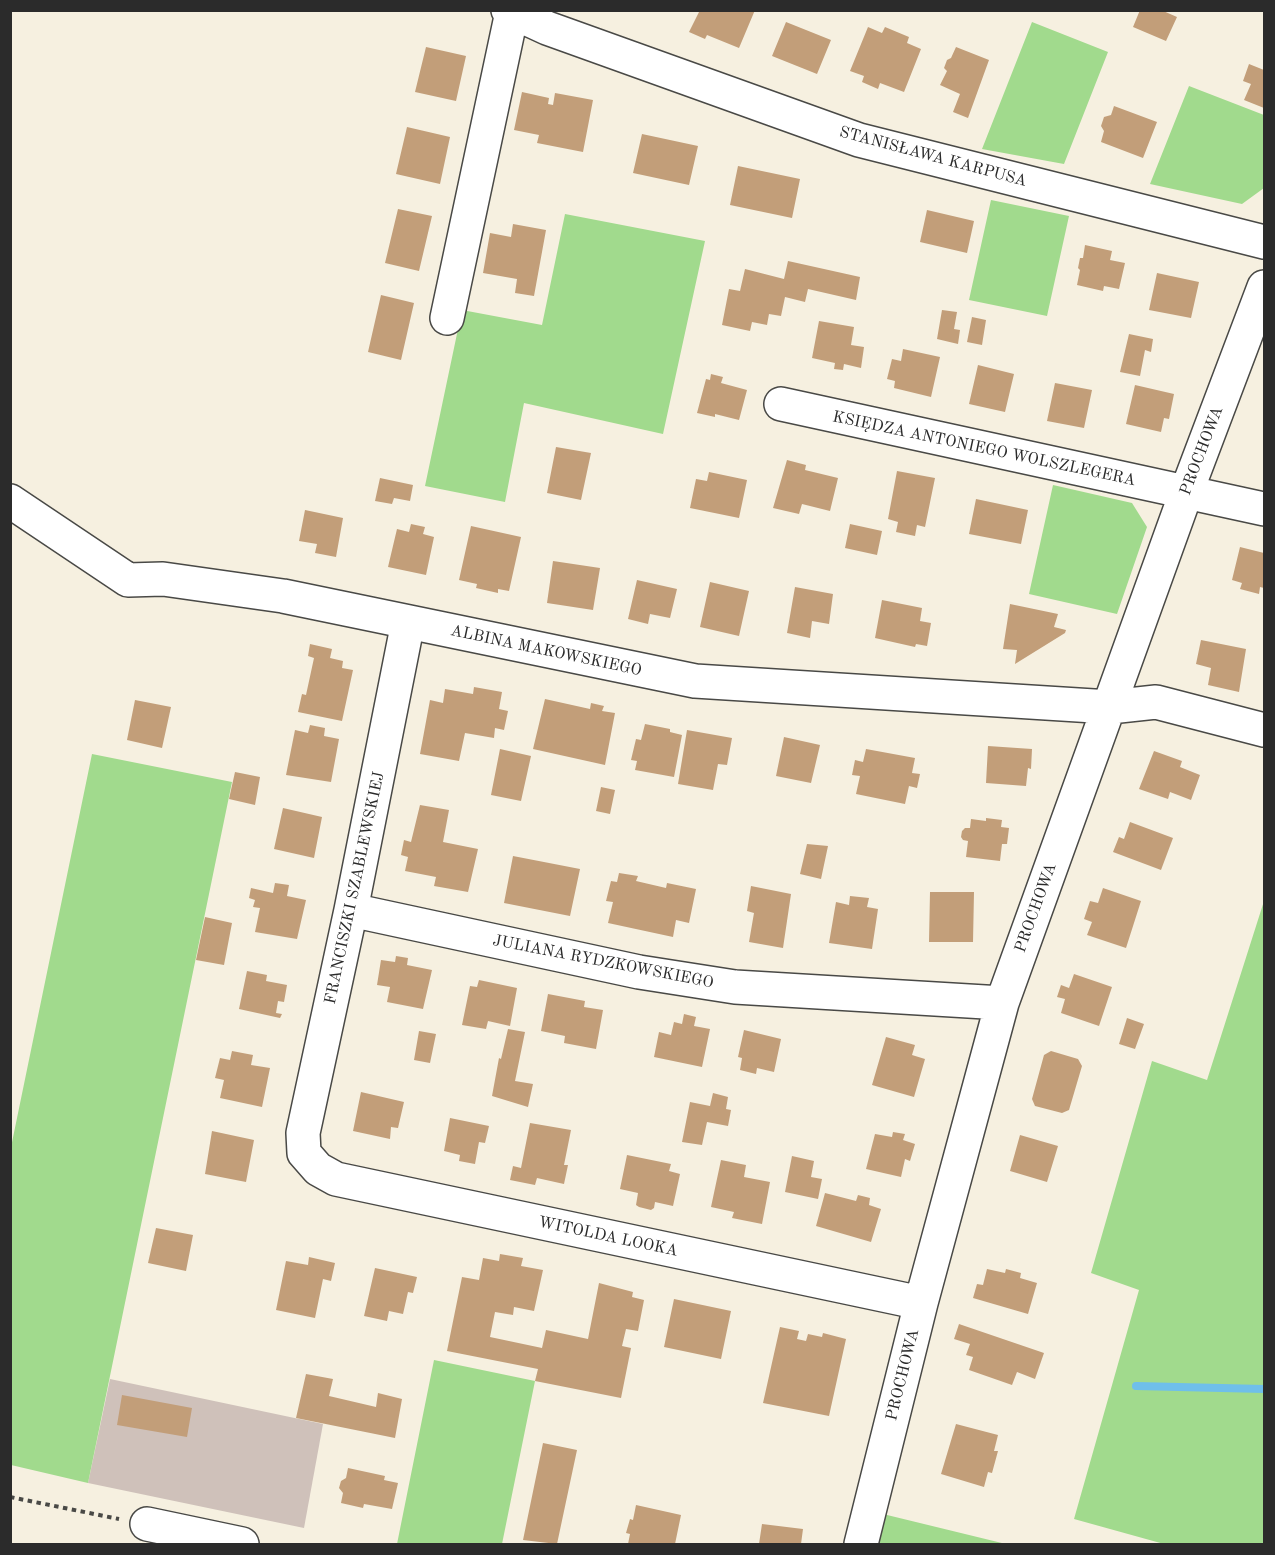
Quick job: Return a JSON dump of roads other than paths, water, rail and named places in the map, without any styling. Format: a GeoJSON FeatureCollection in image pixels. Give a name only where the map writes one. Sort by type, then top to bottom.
{"type":"FeatureCollection","features":[{"type":"Feature","properties":{"kind":"street","name":"STANISŁAWA KARPUSA"},"geometry":{"type":"LineString","coordinates":[[510,11],[547,28],[859,140],[1264,242]]}},
{"type":"Feature","properties":{"kind":"street"},"geometry":{"type":"LineString","coordinates":[[447,318],[510,11]]}},
{"type":"Feature","properties":{"kind":"street","name":"PROCHOWA"},"geometry":{"type":"LineString","coordinates":[[861,1545],[921,1304],[1002,1003],[1186,493],[1264,287]]}},
{"type":"Feature","properties":{"kind":"street","name":"KSIĘDZA ANTONIEGO WOLSZLEGERA"},"geometry":{"type":"LineString","coordinates":[[781,404],[1264,509]]}},
{"type":"Feature","properties":{"kind":"street","name":"ALBINA MAKOWSKIEGO"},"geometry":{"type":"LineString","coordinates":[[10,501],[128,580],[163,579],[283,596],[695,681],[1110,707],[1156,702],[1264,730]]}},
{"type":"Feature","properties":{"kind":"street","name":"FRANCISZKI SZABLEWSKIEJ"},"geometry":{"type":"LineString","coordinates":[[304,1153],[303,1133],[351,910],[408,622]]}},
{"type":"Feature","properties":{"kind":"street","name":"JULIANA RYDZKOWSKIEGO"},"geometry":{"type":"LineString","coordinates":[[351,910],[639,972],[735,987],[1002,1003]]}},
{"type":"Feature","properties":{"kind":"street","name":"WITOLDA LOOKA"},"geometry":{"type":"LineString","coordinates":[[304,1153],[318,1169],[336,1179],[921,1304]]}},
{"type":"Feature","properties":{"kind":"street"},"geometry":{"type":"LineString","coordinates":[[147,1524],[242,1545]]}},
{"type":"Feature","properties":{"kind":"waterway"},"geometry":{"type":"LineString","coordinates":[[1136,1386],[1264,1389]]}}]}
